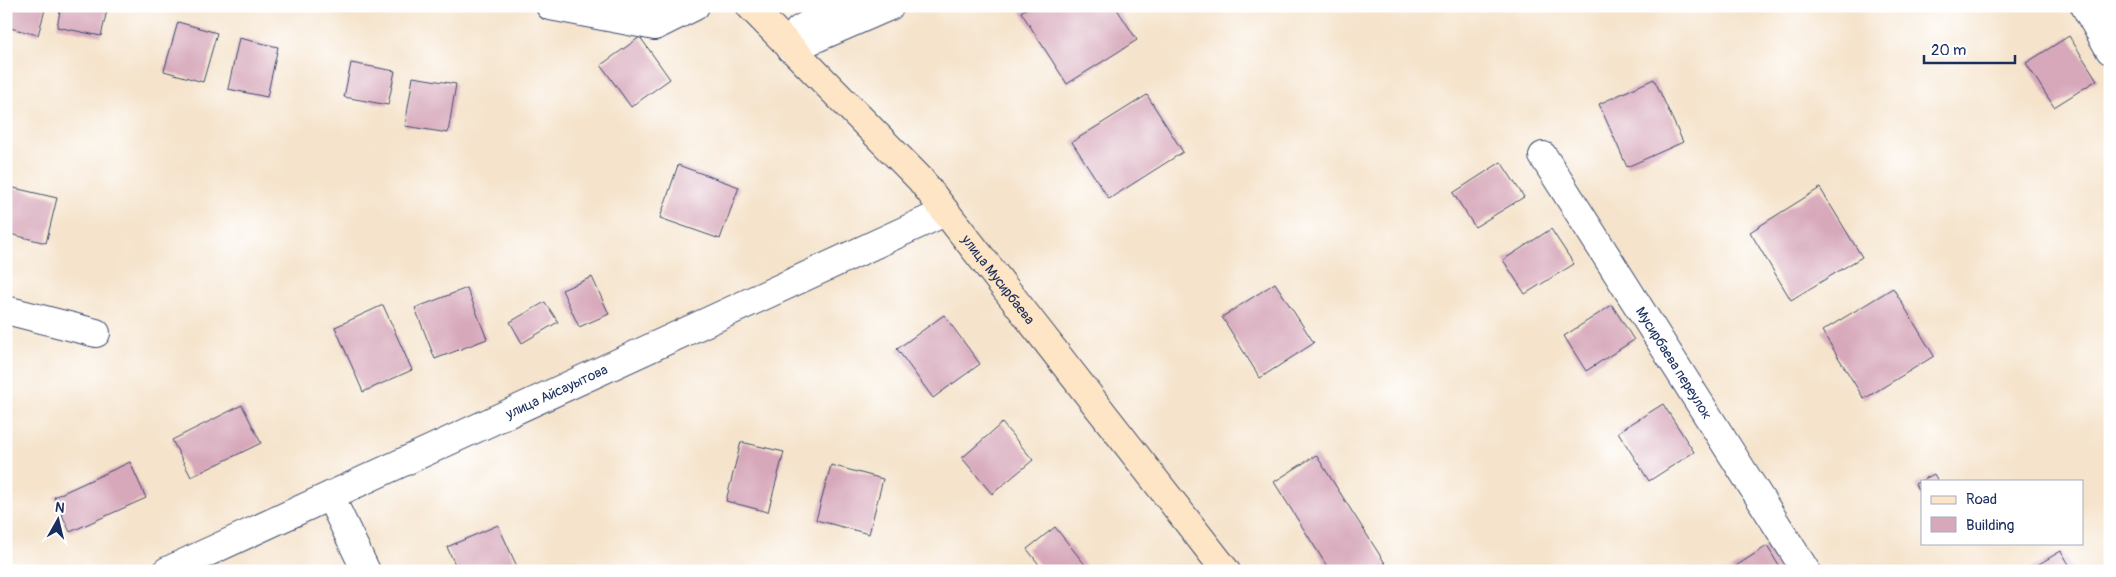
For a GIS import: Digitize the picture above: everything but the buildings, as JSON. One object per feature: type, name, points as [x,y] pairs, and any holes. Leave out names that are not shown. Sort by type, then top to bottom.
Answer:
[{"type":"street","points":[[550,6],[655,26],[695,6]]},
{"type":"street","name":"улица Мусирбаева","points":[[750,6],[920,180],[1226,571]]},
{"type":"street","points":[[787,44],[838,6]]},
{"type":"street","points":[[787,44],[890,6]]},
{"type":"street","points":[[2084,6],[2110,50]]},
{"type":"street","name":"Мусирбаева переулок","points":[[1543,156],[1806,571]]},
{"type":"street","name":"улица Айсауытова","points":[[168,571],[945,212]]},
{"type":"street","points":[[6,310],[96,333]]},
{"type":"street","points":[[330,496],[366,571]]}]
